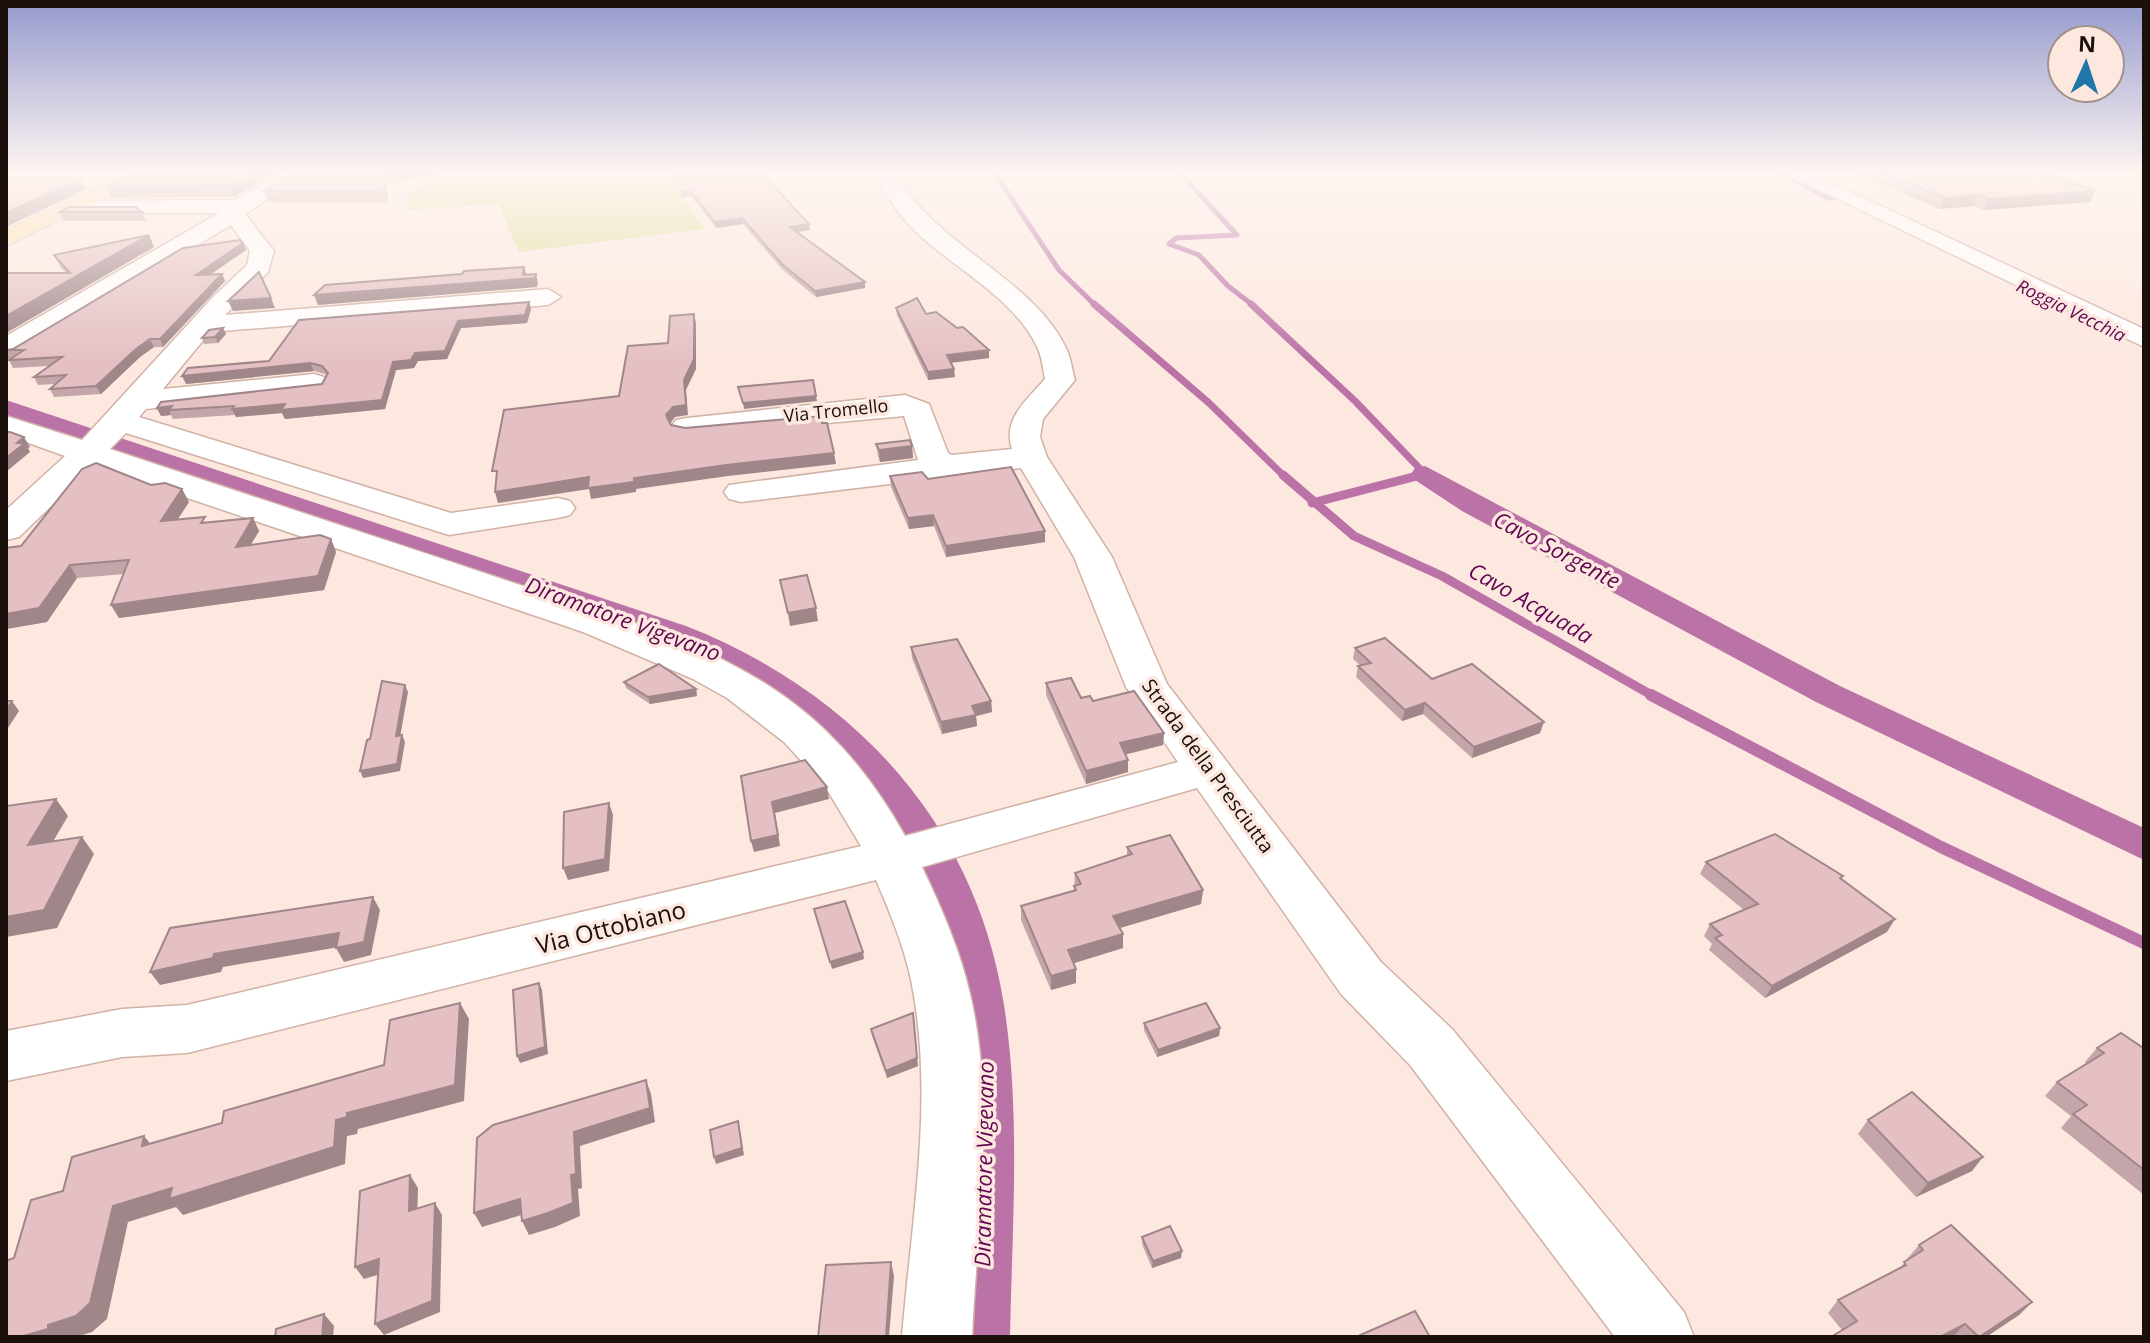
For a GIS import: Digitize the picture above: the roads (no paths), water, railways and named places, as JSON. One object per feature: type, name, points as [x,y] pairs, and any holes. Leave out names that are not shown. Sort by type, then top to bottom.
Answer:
[{"type":"street","points":[[6,348],[196,235]]},
{"type":"street","points":[[6,529],[109,430],[202,325],[259,267],[262,251],[252,235]]},
{"type":"street","name":"Strada della Presciutta","points":[[936,235],[1009,295],[1057,354],[1060,380],[1028,418],[1024,437],[1031,457],[1093,557],[1147,687],[1361,978],[1431,1047],[1659,1337]]},
{"type":"street","points":[[1924,235],[2144,339]]},
{"type":"street","points":[[202,325],[548,297]]},
{"type":"street","points":[[109,430],[314,383]]},
{"type":"street","name":"Via Tromello","points":[[687,427],[905,404],[918,411],[933,458],[946,466]]},
{"type":"street","points":[[6,425],[109,430],[449,524],[558,508]]},
{"type":"street","points":[[109,430],[205,490],[625,635],[698,666],[773,710],[807,738],[865,804],[918,850],[948,1052],[937,1337]]},
{"type":"street","points":[[741,492],[1031,457]]},
{"type":"street","name":"Via Ottobiano","points":[[6,1056],[122,1033],[187,1029],[601,932],[918,850],[1209,769]]},
{"type":"waterway","name":"Cavo Acquada","points":[[1036,235],[1059,270],[1096,306]]},
{"type":"waterway","name":"Cavo Sorgente","points":[[1237,235],[1176,238],[1169,244],[1199,255],[1228,286],[1254,306]]},
{"type":"waterway","name":"Cavo Acquada","points":[[1094,304],[1209,403],[1285,477]]},
{"type":"waterway","name":"Cavo Sorgente","points":[[1251,304],[1355,401],[1425,474],[1421,475]]},
{"type":"waterway","name":"Diramatore Vigevano","points":[[6,407],[675,633],[764,675],[801,700],[835,729],[897,797],[923,836],[945,876],[962,918],[974,961],[982,1006],[988,1100],[981,1337]]},
{"type":"waterway","name":"Cavo Sorgente","points":[[1425,474],[1472,505],[1828,694],[2144,845]]},
{"type":"waterway","name":"Cavo Acquada","points":[[1283,475],[1315,502]]},
{"type":"waterway","points":[[1315,502],[1421,475]]},
{"type":"waterway","points":[[1413,477],[1421,475]]},
{"type":"waterway","name":"Cavo Acquada","points":[[1315,502],[1354,536],[1442,576],[1655,697]]},
{"type":"waterway","name":"Cavo Acquada","points":[[1651,695],[1941,847],[2144,943]]},
{"type":"water label","name":"Roggia Vecchia","points":[[2071,311]]}]
